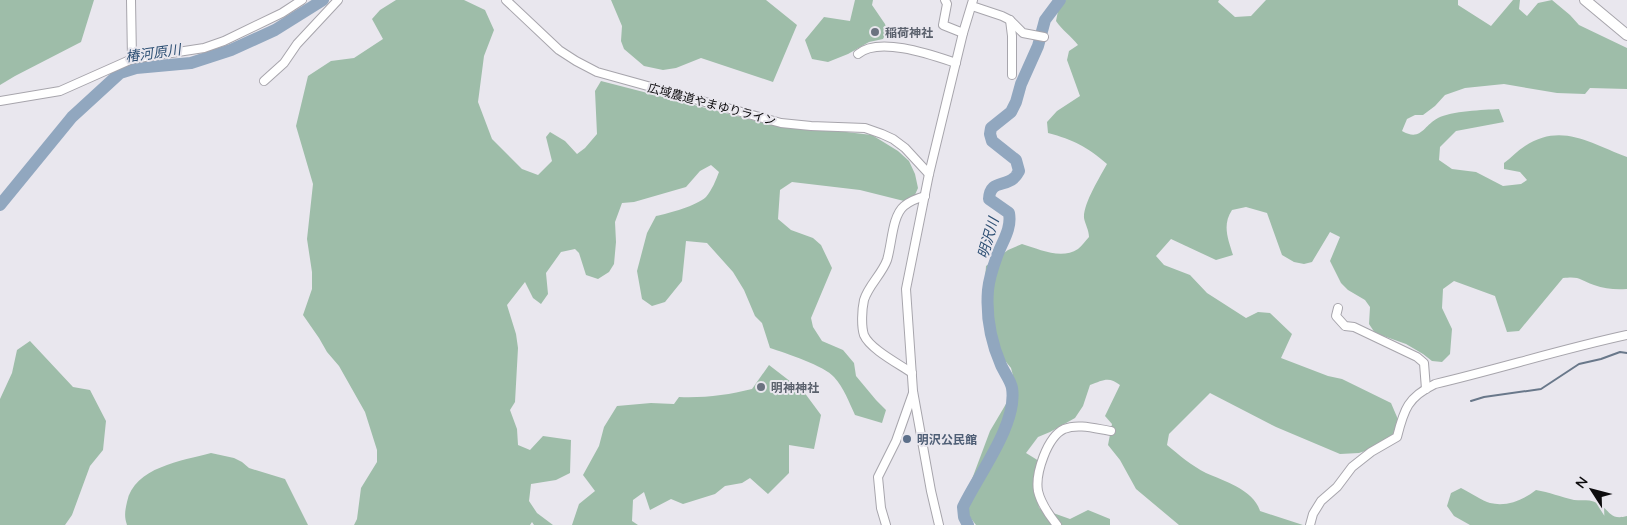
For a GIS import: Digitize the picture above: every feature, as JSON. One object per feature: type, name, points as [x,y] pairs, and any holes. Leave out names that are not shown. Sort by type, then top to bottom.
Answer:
[{"type":"main road","points":[[1584,0],[1627,35]]},
{"type":"street","points":[[131,0],[132,59]]},
{"type":"street","points":[[0,101],[60,91],[132,59],[204,48],[224,41],[282,13],[302,0]]},
{"type":"street","points":[[264,81],[284,63],[297,44],[338,0]]},
{"type":"street","name":"広域農道やまゆりライン","points":[[506,0],[563,53],[576,62],[597,72],[781,123],[865,128],[893,139],[905,148],[929,174]]},
{"type":"street","points":[[945,0],[947,4],[943,25],[963,33]]},
{"type":"street","points":[[939,525],[913,391],[906,289],[929,174],[963,33],[973,3],[1010,20],[1023,32],[1044,37]]},
{"type":"street","points":[[1010,20],[1012,75]]},
{"type":"street","points":[[858,54],[863,49],[885,46],[926,54],[956,63]]},
{"type":"street","points":[[912,373],[877,349],[865,336],[862,326],[864,300],[887,260],[896,217],[904,206],[925,196]]},
{"type":"street","points":[[1338,308],[1336,316],[1346,326],[1417,357],[1424,364],[1426,388]]},
{"type":"street","points":[[1310,525],[1313,514],[1321,501],[1338,487],[1352,467],[1370,452],[1396,437],[1401,420],[1410,401],[1426,388],[1582,344],[1627,335]]},
{"type":"street","points":[[886,525],[880,508],[878,477],[896,441],[913,391]]},
{"type":"street","points":[[1057,525],[1046,512],[1038,490],[1039,475],[1046,449],[1056,436],[1065,429],[1079,427],[1111,431]]},
{"type":"green space","points":[[0,0],[94,0],[81,42],[0,85]]},
{"type":"green space","points":[[396,0],[464,0],[485,10],[494,30],[484,56],[478,102],[492,139],[522,169],[538,175],[552,161],[546,137],[550,132],[565,141],[577,154],[597,134],[595,91],[601,81],[760,122],[872,135],[898,151],[909,161],[915,174],[918,188],[914,197],[904,201],[860,190],[792,182],[780,190],[778,219],[791,230],[813,238],[821,245],[832,268],[811,318],[813,327],[822,341],[843,350],[854,363],[856,376],[886,410],[882,423],[855,415],[841,386],[829,373],[804,360],[770,348],[762,323],[755,316],[744,290],[733,272],[707,243],[686,241],[682,281],[665,302],[652,306],[642,299],[637,271],[647,233],[656,216],[689,206],[706,197],[719,172],[711,165],[700,171],[686,187],[634,202],[622,203],[615,222],[614,264],[609,272],[598,279],[586,275],[579,253],[575,249],[561,252],[546,273],[548,294],[541,304],[533,298],[525,282],[507,305],[516,334],[518,348],[515,402],[510,410],[517,429],[518,445],[530,450],[543,436],[571,440],[570,473],[556,480],[531,484],[529,501],[537,513],[553,525],[534,525],[532,522],[530,525],[354,525],[357,519],[361,488],[377,462],[377,450],[365,412],[339,366],[327,352],[303,315],[312,289],[312,272],[307,239],[313,184],[296,126],[308,76],[331,61],[354,58],[383,39],[372,19],[380,10]]},
{"type":"green space","points":[[611,0],[766,0],[797,25],[773,82],[701,58],[676,68],[663,70],[644,66],[624,49],[621,41],[622,26]]},
{"type":"green space","points":[[855,0],[873,0],[872,5],[885,24],[887,31],[883,39],[869,42],[848,54],[828,62],[812,59],[805,40],[824,17],[850,21]]},
{"type":"green space","points":[[1066,0],[1219,0],[1218,2],[1235,17],[1251,16],[1266,0],[1458,0],[1458,5],[1491,26],[1513,0],[1520,0],[1519,9],[1527,16],[1538,3],[1552,0],[1579,25],[1627,48],[1627,89],[1590,88],[1585,94],[1557,93],[1504,84],[1465,88],[1445,95],[1423,115],[1415,115],[1407,119],[1402,131],[1414,135],[1422,132],[1433,121],[1444,116],[1468,111],[1499,109],[1504,122],[1456,131],[1440,147],[1439,160],[1452,169],[1476,172],[1503,186],[1521,184],[1527,180],[1520,172],[1504,169],[1504,163],[1525,146],[1539,139],[1551,136],[1564,136],[1589,141],[1627,157],[1627,289],[1606,288],[1577,278],[1563,278],[1519,331],[1507,332],[1495,296],[1454,281],[1443,289],[1442,308],[1452,329],[1450,354],[1442,362],[1432,361],[1406,344],[1375,333],[1369,324],[1370,307],[1365,300],[1348,290],[1341,283],[1330,261],[1340,237],[1330,232],[1312,262],[1304,264],[1294,262],[1282,255],[1267,213],[1246,207],[1232,210],[1227,221],[1227,227],[1233,255],[1216,260],[1171,239],[1156,256],[1164,265],[1190,275],[1207,293],[1246,318],[1258,312],[1270,313],[1292,334],[1281,358],[1328,376],[1342,379],[1391,403],[1400,424],[1386,444],[1359,453],[1340,454],[1276,427],[1210,393],[1169,434],[1167,445],[1206,473],[1238,487],[1252,497],[1260,511],[1303,525],[1179,525],[1136,489],[1120,460],[1108,445],[1112,424],[1105,416],[1120,385],[1112,380],[1102,380],[1090,385],[1083,406],[1075,418],[1038,437],[1026,453],[1039,461],[1035,468],[1039,508],[1070,519],[1088,510],[1110,519],[1110,525],[976,525],[969,516],[969,487],[990,431],[1016,387],[1011,368],[989,341],[983,307],[986,266],[1008,250],[1022,244],[1057,254],[1064,254],[1078,249],[1089,237],[1084,218],[1086,205],[1107,164],[1079,144],[1048,133],[1047,122],[1057,111],[1080,96],[1067,60],[1069,51],[1078,45],[1056,21],[1058,11]]},
{"type":"green space","points":[[30,341],[73,387],[90,390],[106,421],[103,450],[90,466],[72,515],[65,525],[0,525],[0,399],[12,373],[17,350]]},
{"type":"green space","points":[[769,365],[804,392],[821,415],[814,449],[789,445],[789,473],[768,494],[750,478],[742,483],[725,486],[715,494],[683,504],[671,499],[650,510],[644,492],[633,500],[632,521],[638,525],[572,525],[579,504],[595,491],[583,475],[599,446],[604,427],[617,406],[651,403],[674,404],[679,397],[716,396],[752,389]]},
{"type":"green space","points":[[211,453],[234,458],[249,468],[285,479],[308,525],[127,525],[125,514],[127,502],[131,490],[139,481],[161,467]]},
{"type":"green space","points":[[1461,488],[1487,502],[1496,504],[1514,502],[1536,490],[1574,500],[1592,501],[1601,505],[1613,516],[1627,516],[1627,525],[1470,525],[1454,516],[1447,506],[1451,493]]},
{"type":"waterway","name":"椿河原川","points":[[0,205],[72,117],[120,73],[136,68],[191,63],[231,50],[275,30],[323,0]]},
{"type":"waterway","name":"明沢川","points":[[968,525],[964,517],[963,507],[1003,433],[1012,402],[1012,388],[994,347],[988,299],[991,273],[1008,230],[1010,219],[1009,213],[989,199],[990,193],[995,186],[1015,178],[1019,171],[1016,160],[992,141],[991,128],[1011,112],[1038,46],[1045,20],[1060,0]]},
{"type":"waterway","points":[[1471,401],[1484,397],[1541,389],[1579,364],[1620,352],[1627,353]]},
{"type":"place","name":"稲荷神社","points":[[875,32]]},
{"type":"place","name":"明神神社","points":[[761,387]]},
{"type":"place","name":"明沢公民館","points":[[907,439]]}]
